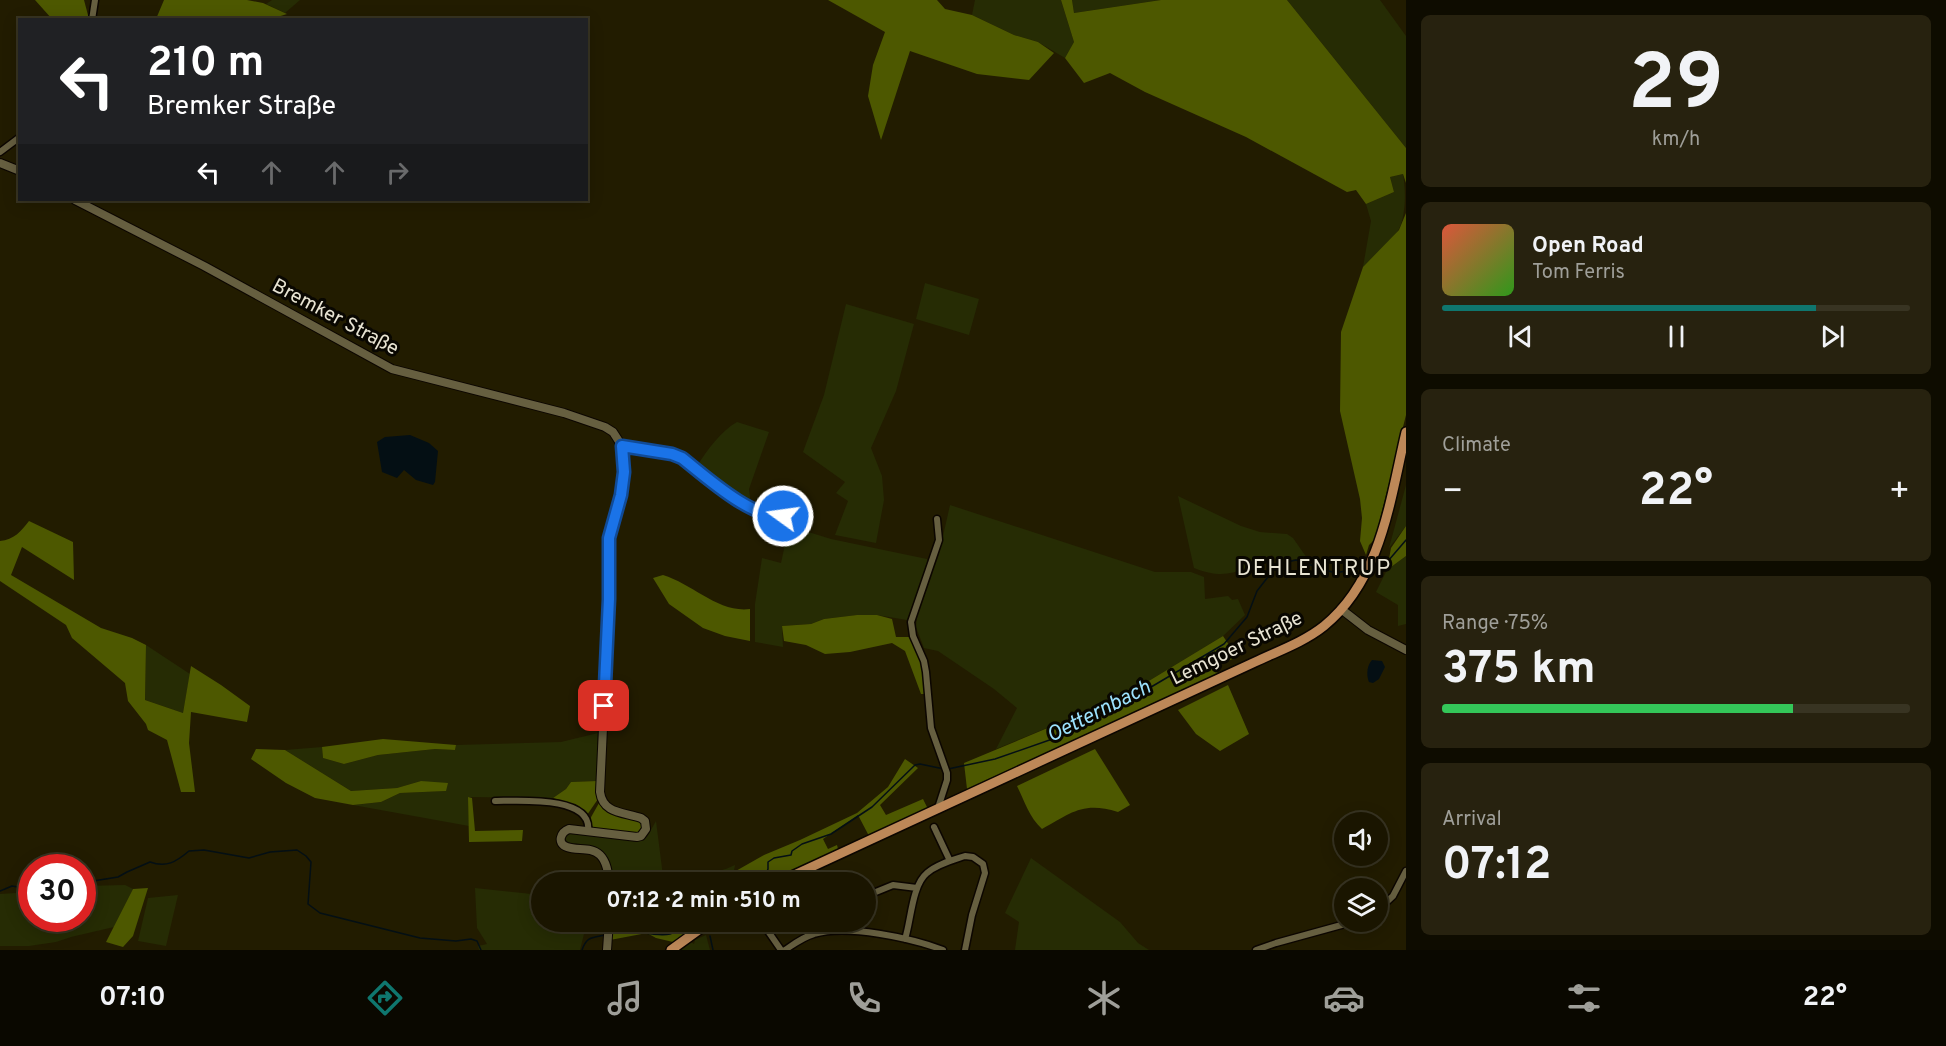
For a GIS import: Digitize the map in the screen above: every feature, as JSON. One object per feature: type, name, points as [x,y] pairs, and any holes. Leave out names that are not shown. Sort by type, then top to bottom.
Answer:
[{"type":"main road","name":"Lemgoer Straße","points":[[800,872],[1292,645],[1323,627],[1361,584],[1370,566],[1406,432]]},
{"type":"main road","points":[[671,950],[696,932]]},
{"type":"street","points":[[92,18],[95,0]]},
{"type":"street","points":[[0,152],[18,138]]},
{"type":"street","points":[[0,163],[18,170]]},
{"type":"street","name":"Bremker Straße","points":[[77,201],[204,266],[392,369],[564,413],[594,423],[614,432],[622,446]]},
{"type":"street","points":[[607,872],[599,854],[592,850],[566,847],[561,842],[561,835],[567,830],[637,837],[641,836],[646,829],[645,821],[641,818],[607,807],[600,792],[609,599],[608,552],[609,538],[622,483],[624,465],[622,446],[672,454],[682,458],[735,499],[769,515],[783,516]]},
{"type":"street","points":[[937,519],[939,540],[911,622],[911,629],[924,662],[931,728],[947,772],[947,780],[938,808]]},
{"type":"street","points":[[1341,609],[1368,630],[1406,650]]},
{"type":"street","points":[[495,801],[559,803],[575,810],[587,819],[588,831]]},
{"type":"street","points":[[934,827],[950,861]]},
{"type":"street","points":[[905,939],[917,888],[925,874],[950,861],[969,856],[979,860],[986,869],[965,950]]},
{"type":"street","points":[[1388,901],[1393,896],[1406,871]]},
{"type":"street","points":[[876,892],[893,885],[917,888]]},
{"type":"street","points":[[1256,950],[1334,927]]},
{"type":"street","points":[[769,932],[783,950],[805,937],[834,931],[875,933],[943,950]]},
{"type":"street","points":[[607,950],[608,932]]},
{"type":"green space","points":[[35,0],[84,0],[89,18],[51,18]]},
{"type":"green space","points":[[164,0],[247,0],[263,3],[287,14],[274,18],[156,18]]},
{"type":"green space","points":[[272,0],[300,0],[285,13],[266,4]]},
{"type":"green space","points":[[828,0],[937,0],[945,9],[972,15],[1014,35],[1038,42],[1054,53],[1029,80],[977,74],[910,51],[881,140],[868,96],[873,65],[885,32]]},
{"type":"green space","points":[[975,0],[1061,0],[1074,42],[1065,58],[1038,42],[1014,35],[972,15]]},
{"type":"green space","points":[[1061,0],[1072,0],[1074,13],[1161,0],[1287,0],[1406,148],[1406,183],[1403,174],[1390,177],[1394,192],[1366,204],[1356,190],[1347,192],[1246,137],[1145,92],[1110,73],[1084,83],[1065,58],[1074,42]]},
{"type":"green space","points":[[1072,0],[1161,0],[1074,13]]},
{"type":"green space","points":[[1287,0],[1380,0],[1406,36],[1406,148]]},
{"type":"green space","points":[[1403,174],[1405,202],[1399,229],[1363,267],[1371,221],[1366,204],[1394,192],[1390,177]]},
{"type":"green space","points":[[1406,213],[1406,415],[1375,539],[1369,545],[1366,555],[1360,541],[1362,518],[1360,499],[1340,411],[1341,332],[1363,267],[1399,230]]},
{"type":"green space","points":[[925,283],[979,299],[969,335],[916,319]]},
{"type":"green space","points":[[846,304],[914,324],[896,391],[871,448],[882,476],[884,500],[876,543],[835,535],[848,501],[836,493],[845,482],[803,452],[824,395]]},
{"type":"green space","points":[[737,422],[769,432],[749,489],[751,505],[697,466],[725,430]]},
{"type":"green space","points":[[1406,485],[1406,526],[1389,548]]},
{"type":"green space","points":[[1178,496],[1241,526],[1260,532],[1287,534],[1293,538],[1307,558],[1307,562],[1296,559],[1278,562],[1272,555],[1243,569],[1226,574],[1194,568]]},
{"type":"green space","points":[[950,505],[1155,572],[1191,572],[1204,577],[1205,599],[1228,596],[1232,600],[1238,599],[1245,615],[1223,636],[1124,696],[996,749],[1017,708],[994,689],[938,651],[924,648],[916,627],[939,554]]},
{"type":"green space","points":[[29,521],[73,542],[74,580],[22,547],[11,575],[101,628],[146,645],[145,700],[183,713],[191,666],[250,706],[247,722],[191,712],[189,743],[195,792],[181,792],[167,740],[148,730],[128,701],[125,683],[72,638],[66,625],[0,581],[0,541],[13,537]]},
{"type":"green space","points":[[789,526],[831,539],[927,559],[929,563],[907,620],[877,615],[824,619],[811,624],[782,626],[783,647],[755,642],[755,604],[762,558],[781,563]]},
{"type":"green space","points":[[1406,526],[1406,556],[1387,570],[1391,548]]},
{"type":"green space","points":[[1406,556],[1406,624],[1398,626],[1398,605],[1376,592],[1387,570]]},
{"type":"green space","points":[[663,575],[727,607],[750,609],[750,641],[725,636],[703,628],[669,604],[653,578]]},
{"type":"green space","points":[[877,615],[892,619],[896,637],[910,637],[922,658],[925,694],[921,694],[905,651],[892,643],[850,652],[825,654],[806,645],[784,641],[782,626],[811,624],[824,619]]},
{"type":"green space","points":[[1223,636],[1237,657],[1219,665],[1217,674],[967,789],[964,763],[1124,696]]},
{"type":"green space","points":[[146,645],[190,674],[183,713],[145,700]]},
{"type":"green space","points":[[1228,685],[1249,734],[1220,751],[1196,734],[1178,710]]},
{"type":"green space","points":[[598,733],[597,781],[571,782],[566,789],[553,798],[468,797],[469,826],[353,805],[381,802],[400,793],[445,791],[421,781],[397,788],[351,791],[285,750],[322,747],[323,758],[344,764],[378,755],[435,749],[455,750],[456,745],[561,742]]},
{"type":"green space","points":[[383,739],[456,745],[455,750],[435,749],[378,755],[344,764],[323,758],[322,747]]},
{"type":"green space","points":[[256,749],[285,750],[351,791],[397,788],[421,781],[448,783],[446,791],[400,793],[381,802],[353,805],[315,798],[286,783],[251,759]]},
{"type":"green space","points":[[1095,749],[1130,805],[1118,812],[1095,808],[1078,810],[1042,829],[1030,814],[1017,786]]},
{"type":"green space","points":[[905,759],[918,768],[880,805],[886,815],[923,799],[928,809],[869,836],[858,815],[823,839],[828,849],[837,845],[838,849],[791,872],[734,872],[764,855],[857,813],[888,787]]},
{"type":"green space","points":[[597,781],[598,799],[587,815],[576,805],[553,798],[566,789],[571,782]]},
{"type":"green space","points":[[468,797],[472,798],[475,831],[523,830],[522,841],[469,842]]},
{"type":"green space","points":[[599,803],[609,813],[640,822],[643,826],[642,830],[633,834],[593,829],[590,819]]},
{"type":"green space","points":[[656,821],[662,872],[612,872],[606,856],[601,851],[568,844],[565,838],[566,834],[572,832],[634,840],[647,837]]},
{"type":"green space","points":[[1031,858],[1120,922],[1138,943],[1149,950],[1015,950],[1019,922],[1005,913]]},
{"type":"green space","points":[[735,865],[734,872],[713,872],[726,869]]},
{"type":"green space","points":[[125,885],[133,889],[114,927],[96,931],[96,886]]},
{"type":"green space","points":[[148,888],[133,936],[123,947],[106,942],[133,889]]},
{"type":"green space","points":[[475,888],[531,894],[531,932],[604,932],[604,934],[584,934],[580,950],[479,950],[478,946],[487,944],[477,928]]},
{"type":"green space","points":[[18,893],[18,932],[92,932],[56,942],[29,946],[0,946],[0,894]]},
{"type":"green space","points":[[178,895],[166,946],[138,941],[148,898]]},
{"type":"green space","points":[[611,932],[688,932],[673,942],[647,933],[610,940]]},
{"type":"green space","points":[[706,935],[710,950],[680,950],[691,942],[694,944],[695,940]]},
{"type":"shaded area","points":[[410,435],[429,443],[438,451],[433,485],[416,480],[404,470],[397,478],[382,472],[377,442],[385,437]]},
{"type":"shaded area","points":[[1372,660],[1382,661],[1385,667],[1379,679],[1373,683],[1369,682],[1367,673]]},
{"type":"waterway","name":"Oetternbach","points":[[1381,565],[1388,561],[1406,540]]},
{"type":"waterway","name":"Oetternbach","points":[[948,769],[995,759],[1061,736],[1224,644],[1247,617],[1257,591],[1278,564],[1296,560],[1335,573],[1362,568]]},
{"type":"waterway","name":"Oetternbach","points":[[767,872],[768,862],[774,858],[791,855],[792,851],[802,844],[831,834],[872,807],[915,765],[944,769]]},
{"type":"waterway","name":"Oetternbach","points":[[96,881],[118,877],[150,862],[171,863],[189,851],[204,850],[249,858],[270,852],[297,850],[311,862],[308,904],[320,913],[420,938],[456,941],[471,939],[477,941],[481,950]]},
{"type":"waterway","name":"Oetternbach","points":[[0,891],[12,886],[18,887]]},
{"type":"waterway","name":"Oetternbach","points":[[634,932],[657,935],[674,932]]},
{"type":"waterway","name":"Oetternbach","points":[[582,950],[588,940],[605,935]]},
{"type":"waterway","points":[[710,936],[713,950]]},
{"type":"district","name":"DEHLENTRUP","points":[[1314,569]]},
{"type":"route","points":[[604,706],[609,599],[608,552],[609,538],[621,495],[624,472],[622,446],[672,454],[682,458],[735,499],[769,515],[783,516]]}]
